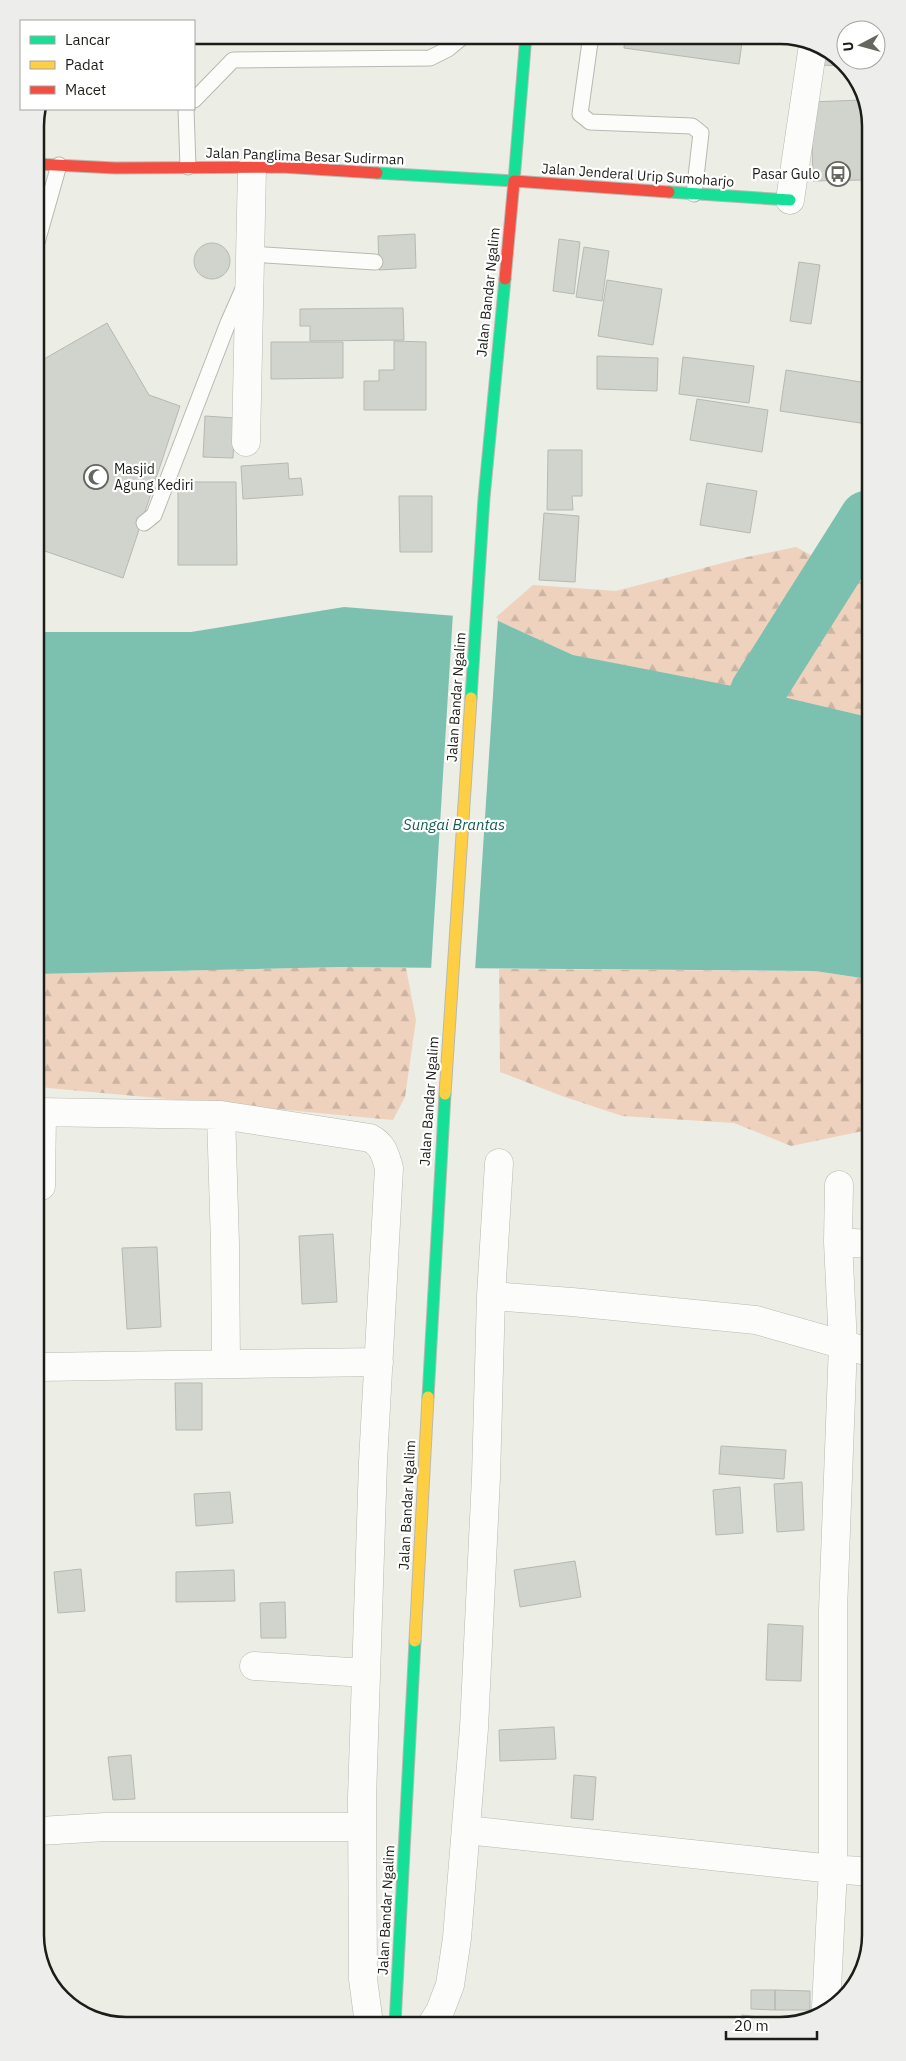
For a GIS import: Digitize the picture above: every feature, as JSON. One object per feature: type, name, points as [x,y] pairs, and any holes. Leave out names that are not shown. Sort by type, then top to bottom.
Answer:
[{"type":"main road","name":"Jalan Bandar Ngalim","points":[[394,2017],[439,1184],[484,498],[525,44]]},
{"type":"main road","name":"Jalan Panglima Besar Sudirman","points":[[44,164],[115,168],[282,167],[514,181]]},
{"type":"main road","name":"Jalan Jenderal Urip Sumoharjo","points":[[514,181],[790,200]]},
{"type":"street","points":[[790,200],[812,50]]},
{"type":"street","points":[[246,442],[252,168]]},
{"type":"street","points":[[44,1112],[221,1115],[370,1138],[378,1142],[384,1149],[389,1168],[373,1462],[362,1827],[363,1980],[368,2017]]},
{"type":"street","points":[[221,1115],[225,1234],[226,1363]]},
{"type":"street","points":[[436,2017],[450,1985],[457,1938],[474,1728],[486,1477],[491,1296],[499,1163]]},
{"type":"street","points":[[826,2003],[834,1868],[833,1610],[843,1344],[838,1242],[839,1184]]},
{"type":"street","points":[[838,1242],[862,1244]]},
{"type":"street","points":[[491,1296],[756,1320],[862,1350]]},
{"type":"street","points":[[44,1367],[379,1362]]},
{"type":"street","points":[[254,1666],[366,1672]]},
{"type":"street","points":[[44,1831],[106,1827],[362,1827]]},
{"type":"street","points":[[466,1830],[862,1871]]},
{"type":"lane","points":[[195,99],[233,60],[430,58],[454,44]]},
{"type":"lane","points":[[590,44],[580,114],[590,122],[692,126],[698,128],[701,133],[694,194]]},
{"type":"lane","points":[[186,110],[188,167]]},
{"type":"lane","points":[[44,217],[59,164]]},
{"type":"lane","points":[[144,523],[154,515],[250,264],[375,262]]},
{"type":"green space","points":[[796,547],[862,582],[862,716],[573,655],[494,619],[533,585],[616,591],[738,559]]},
{"type":"green space","points":[[341,967],[406,968],[416,1020],[405,1097],[393,1120],[44,1088],[44,974]]},
{"type":"green space","points":[[499,969],[815,971],[862,978],[862,1131],[791,1146],[734,1123],[622,1116],[562,1096],[500,1072]]},
{"type":"water","name":"Sungai Brantas","points":[[344,607],[494,619],[573,655],[758,691],[862,716],[862,978],[815,971],[341,967],[44,974],[44,632],[191,632]]},
{"type":"pier","points":[[453,613],[498,618],[475,971],[431,970]]},
{"type":"building","points":[[624,44],[742,44],[739,64],[624,48]]},
{"type":"building","points":[[821,55],[830,61],[835,66],[820,65]]},
{"type":"building","points":[[858,100],[862,126],[862,180],[813,181],[811,102]]},
{"type":"building","points":[[415,234],[416,268],[379,270],[378,236]]},
{"type":"building","points":[[559,239],[580,242],[574,294],[553,291]]},
{"type":"building","points":[[212,243],[219,244],[225,248],[229,254],[229,268],[225,274],[219,278],[212,279],[205,278],[199,274],[195,268],[194,261],[195,254],[199,248],[205,244]]},
{"type":"building","points":[[584,247],[609,251],[602,301],[576,297]]},
{"type":"building","points":[[799,262],[820,265],[811,324],[790,321]]},
{"type":"building","points":[[607,280],[662,289],[653,345],[598,336]]},
{"type":"building","points":[[403,308],[404,340],[310,341],[310,326],[300,326],[300,309]]},
{"type":"building","name":"Masjid Agung Kediri","points":[[107,323],[149,395],[180,406],[123,578],[44,551],[44,359]]},
{"type":"building","points":[[394,341],[426,342],[426,410],[364,410],[364,381],[379,381],[379,370],[394,370]]},
{"type":"building","points":[[271,342],[343,342],[343,378],[271,379]]},
{"type":"building","points":[[597,356],[658,358],[657,391],[597,389]]},
{"type":"building","points":[[683,357],[754,366],[749,403],[679,394]]},
{"type":"building","points":[[786,370],[862,382],[862,423],[780,411]]},
{"type":"building","points":[[697,399],[768,410],[762,452],[690,440]]},
{"type":"building","points":[[205,416],[235,418],[233,458],[203,457]]},
{"type":"building","points":[[548,450],[582,450],[582,496],[572,496],[573,510],[547,510]]},
{"type":"building","points":[[288,463],[289,479],[301,478],[303,495],[243,499],[241,466]]},
{"type":"building","points":[[178,482],[236,482],[237,565],[178,565]]},
{"type":"building","points":[[707,483],[757,491],[750,533],[700,525]]},
{"type":"building","points":[[399,496],[432,496],[432,552],[400,552]]},
{"type":"building","points":[[544,513],[579,516],[575,582],[539,580]]},
{"type":"building","points":[[333,1234],[337,1302],[302,1304],[299,1236]]},
{"type":"building","points":[[157,1247],[161,1327],[127,1329],[122,1248]]},
{"type":"building","points":[[175,1383],[202,1383],[202,1430],[176,1430]]},
{"type":"building","points":[[721,1446],[786,1450],[784,1479],[719,1474]]},
{"type":"building","points":[[802,1482],[804,1530],[777,1532],[774,1484]]},
{"type":"building","points":[[740,1487],[743,1533],[716,1535],[713,1490]]},
{"type":"building","points":[[230,1492],[233,1523],[196,1526],[194,1494]]},
{"type":"building","points":[[575,1561],[581,1597],[520,1607],[514,1570]]},
{"type":"building","points":[[81,1569],[85,1611],[58,1613],[54,1572]]},
{"type":"building","points":[[234,1570],[235,1601],[176,1602],[176,1572]]},
{"type":"building","points":[[285,1602],[286,1638],[261,1638],[260,1603]]},
{"type":"building","points":[[768,1624],[803,1626],[801,1681],[766,1680]]},
{"type":"building","points":[[554,1727],[556,1759],[500,1761],[499,1730]]},
{"type":"building","points":[[131,1755],[135,1799],[113,1800],[108,1757]]},
{"type":"building","points":[[574,1775],[596,1777],[593,1820],[571,1818]]},
{"type":"building","points":[[751,1990],[775,1990],[775,2010],[751,2009]]},
{"type":"building","points":[[775,1990],[810,1991],[810,2010],[775,2010]]},
{"type":"building","points":[[742,2015],[759,2017],[742,2017]]},
{"type":"waterway","points":[[729,762],[758,691],[862,526]]},
{"type":"traffic: fast","points":[[514,181],[525,44]]},
{"type":"traffic: fast","points":[[377,173],[514,181]]},
{"type":"traffic: fast","points":[[669,192],[790,200]]},
{"type":"traffic: fast","points":[[471,698],[484,498],[505,279]]},
{"type":"traffic: fast","points":[[428,1397],[445,1094]]},
{"type":"traffic: fast","points":[[395,2017],[415,1641]]},
{"type":"traffic: slow","points":[[445,1094],[471,698]]},
{"type":"traffic: slow","points":[[415,1641],[428,1397]]},
{"type":"traffic: jam","points":[[44,164],[115,168],[282,167],[377,173]]},
{"type":"traffic: jam","points":[[505,279],[514,181],[669,192]]},
{"type":"place","name":"Pasar Gulo","points":[[838,174]]},
{"type":"place","name":"Masjid Agung Kediri","points":[[96,477]]}]
